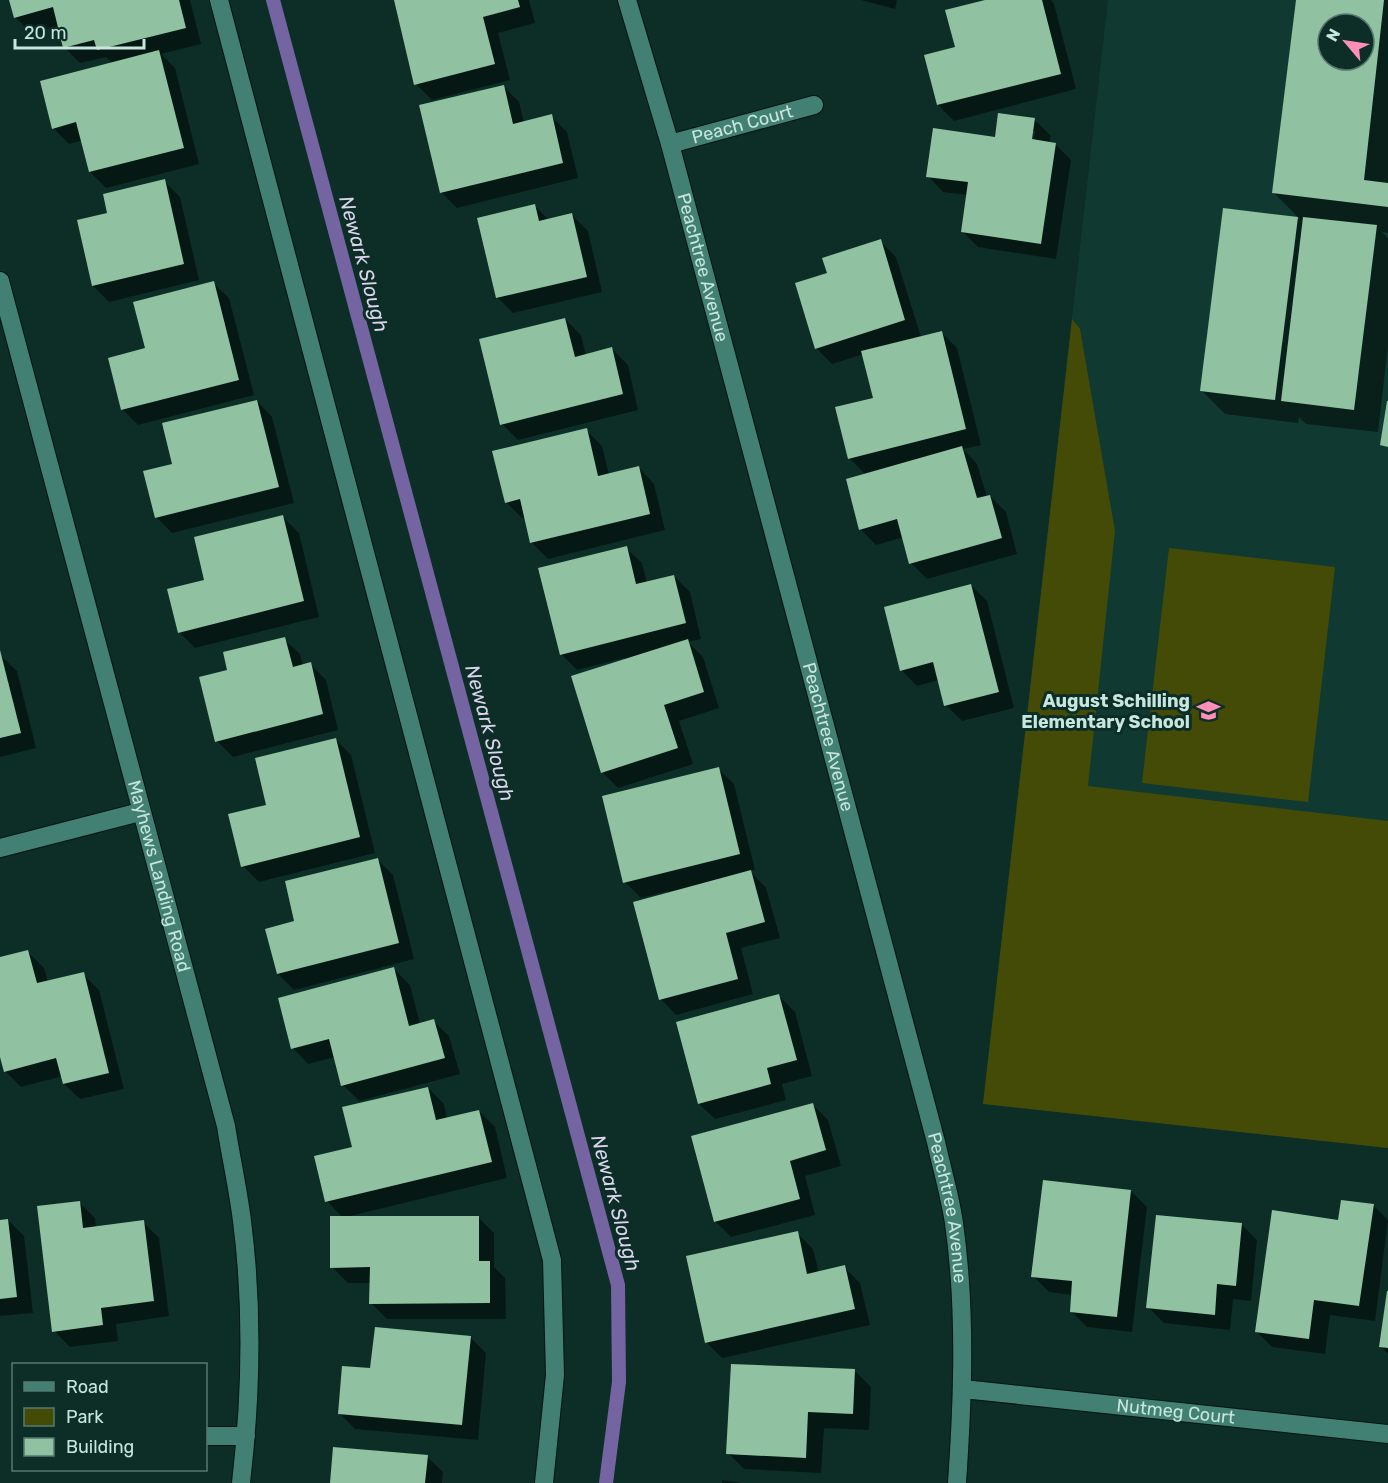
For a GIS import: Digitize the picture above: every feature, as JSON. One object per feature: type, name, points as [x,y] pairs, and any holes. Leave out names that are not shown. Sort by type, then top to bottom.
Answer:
[{"type":"street","points":[[219,0],[552,1260],[555,1375],[544,1483]]},
{"type":"street","name":"Peachtree Avenue","points":[[627,0],[670,144],[936,1142],[954,1221],[961,1295],[963,1389],[957,1483]]},
{"type":"street","name":"Peach Court","points":[[670,144],[814,105]]},
{"type":"street","name":"Mayhews Landing Road","points":[[0,281],[140,812],[226,1126],[242,1223],[249,1334],[246,1436],[241,1483]]},
{"type":"street","points":[[0,848],[140,812]]},
{"type":"street","name":"Nutmeg Court","points":[[963,1389],[1388,1434]]},
{"type":"street","points":[[207,1436],[246,1436]]},
{"type":"shaded area","name":"August Schilling Elementary School","points":[[1108,0],[1388,0],[1388,1148],[983,1104]]},
{"type":"green space","points":[[1072,319],[1080,329],[1115,531],[1088,786],[1388,821],[1388,1148],[983,1104]]},
{"type":"green space","points":[[1169,548],[1335,567],[1308,802],[1142,783]]},
{"type":"building","points":[[9,0],[179,0],[186,28],[97,50],[94,40],[63,48],[53,7],[14,18]]},
{"type":"building","points":[[394,0],[518,0],[520,7],[483,17],[495,64],[414,85]]},
{"type":"building","points":[[985,0],[1042,0],[1061,74],[937,105],[924,55],[955,47],[945,10]]},
{"type":"building","points":[[1296,0],[1384,0],[1376,72],[1364,180],[1388,183],[1388,207],[1272,193]]},
{"type":"building","points":[[159,50],[184,148],[89,172],[76,122],[52,129],[40,81]]},
{"type":"building","points":[[504,85],[513,124],[552,114],[563,163],[440,193],[419,105]]},
{"type":"building","points":[[998,113],[1035,118],[1032,139],[1056,143],[1041,244],[961,232],[968,182],[926,177],[933,128],[995,137]]},
{"type":"building","points":[[165,179],[184,264],[92,286],[77,220],[107,213],[103,194]]},
{"type":"building","points":[[535,204],[539,221],[572,213],[587,277],[496,298],[477,218]]},
{"type":"building","points":[[1223,208],[1298,217],[1275,400],[1200,391]]},
{"type":"building","points":[[1303,217],[1377,225],[1354,410],[1281,401]]},
{"type":"building","points":[[881,239],[905,320],[815,349],[795,283],[827,273],[822,258]]},
{"type":"building","points":[[214,281],[239,380],[121,410],[108,358],[145,348],[133,302]]},
{"type":"building","points":[[565,318],[575,357],[612,347],[623,394],[500,425],[479,339]]},
{"type":"building","points":[[942,331],[966,429],[848,459],[835,407],[873,398],[861,351]]},
{"type":"building","points":[[257,400],[279,487],[155,518],[143,471],[172,464],[162,423]]},
{"type":"building","points":[[1388,401],[1388,447],[1380,445]]},
{"type":"building","points":[[587,428],[598,476],[639,466],[650,514],[530,543],[520,499],[505,503],[492,451]]},
{"type":"building","points":[[962,446],[977,498],[990,495],[1002,538],[909,564],[897,519],[859,530],[846,479]]},
{"type":"building","points":[[283,515],[304,601],[178,633],[167,589],[204,580],[194,537]]},
{"type":"building","points":[[627,546],[636,584],[674,575],[686,623],[560,655],[538,568]]},
{"type":"building","points":[[971,584],[999,692],[944,706],[933,662],[900,671],[884,607]]},
{"type":"building","points":[[285,637],[293,667],[311,662],[323,714],[215,742],[199,677],[227,670],[223,652]]},
{"type":"building","points":[[688,639],[704,692],[664,705],[678,748],[601,773],[571,676]]},
{"type":"building","points":[[0,650],[21,733],[0,738]]},
{"type":"building","points":[[336,738],[360,837],[241,867],[228,814],[266,805],[255,758]]},
{"type":"building","points":[[719,767],[740,854],[623,883],[602,796]]},
{"type":"building","points":[[378,858],[399,943],[277,974],[265,929],[294,921],[285,881]]},
{"type":"building","points":[[751,870],[765,922],[726,933],[738,979],[659,1000],[633,902]]},
{"type":"building","points":[[28,950],[37,983],[84,972],[109,1073],[63,1084],[56,1058],[4,1072],[0,1057],[0,957]]},
{"type":"building","points":[[394,967],[409,1026],[434,1019],[445,1058],[341,1086],[329,1039],[291,1049],[278,998]]},
{"type":"building","points":[[779,994],[797,1060],[767,1068],[771,1084],[698,1104],[676,1022]]},
{"type":"building","points":[[428,1087],[436,1120],[479,1110],[492,1162],[325,1202],[314,1156],[352,1147],[342,1107]]},
{"type":"building","points":[[813,1103],[826,1150],[790,1161],[800,1199],[714,1222],[691,1136]]},
{"type":"building","points":[[1043,1180],[1131,1190],[1117,1317],[1070,1312],[1072,1281],[1031,1277]]},
{"type":"building","points":[[1341,1200],[1374,1204],[1359,1306],[1314,1300],[1309,1339],[1255,1332],[1272,1210],[1338,1220]]},
{"type":"building","points":[[80,1201],[83,1228],[144,1220],[154,1301],[101,1308],[103,1325],[52,1332],[37,1206]]},
{"type":"building","points":[[1156,1215],[1242,1223],[1236,1286],[1217,1284],[1215,1315],[1146,1308]]},
{"type":"building","points":[[330,1216],[479,1216],[479,1261],[490,1261],[490,1303],[369,1304],[370,1267],[330,1268]]},
{"type":"building","points":[[8,1219],[17,1297],[0,1299],[0,1220]]},
{"type":"building","points":[[798,1231],[807,1274],[845,1265],[855,1309],[705,1343],[686,1256]]},
{"type":"building","points":[[1388,1291],[1388,1348],[1379,1347]]},
{"type":"building","points":[[375,1327],[471,1336],[462,1425],[338,1414],[342,1366],[370,1368]]},
{"type":"building","points":[[731,1364],[855,1369],[853,1414],[808,1412],[806,1458],[726,1454]]},
{"type":"building","points":[[333,1447],[428,1455],[425,1483],[330,1483]]},
{"type":"waterway","name":"Newark Slough","points":[[273,0],[618,1285],[619,1382],[606,1483]]},
{"type":"place","name":"August Schilling Elementary School","points":[[1208,711]]}]
